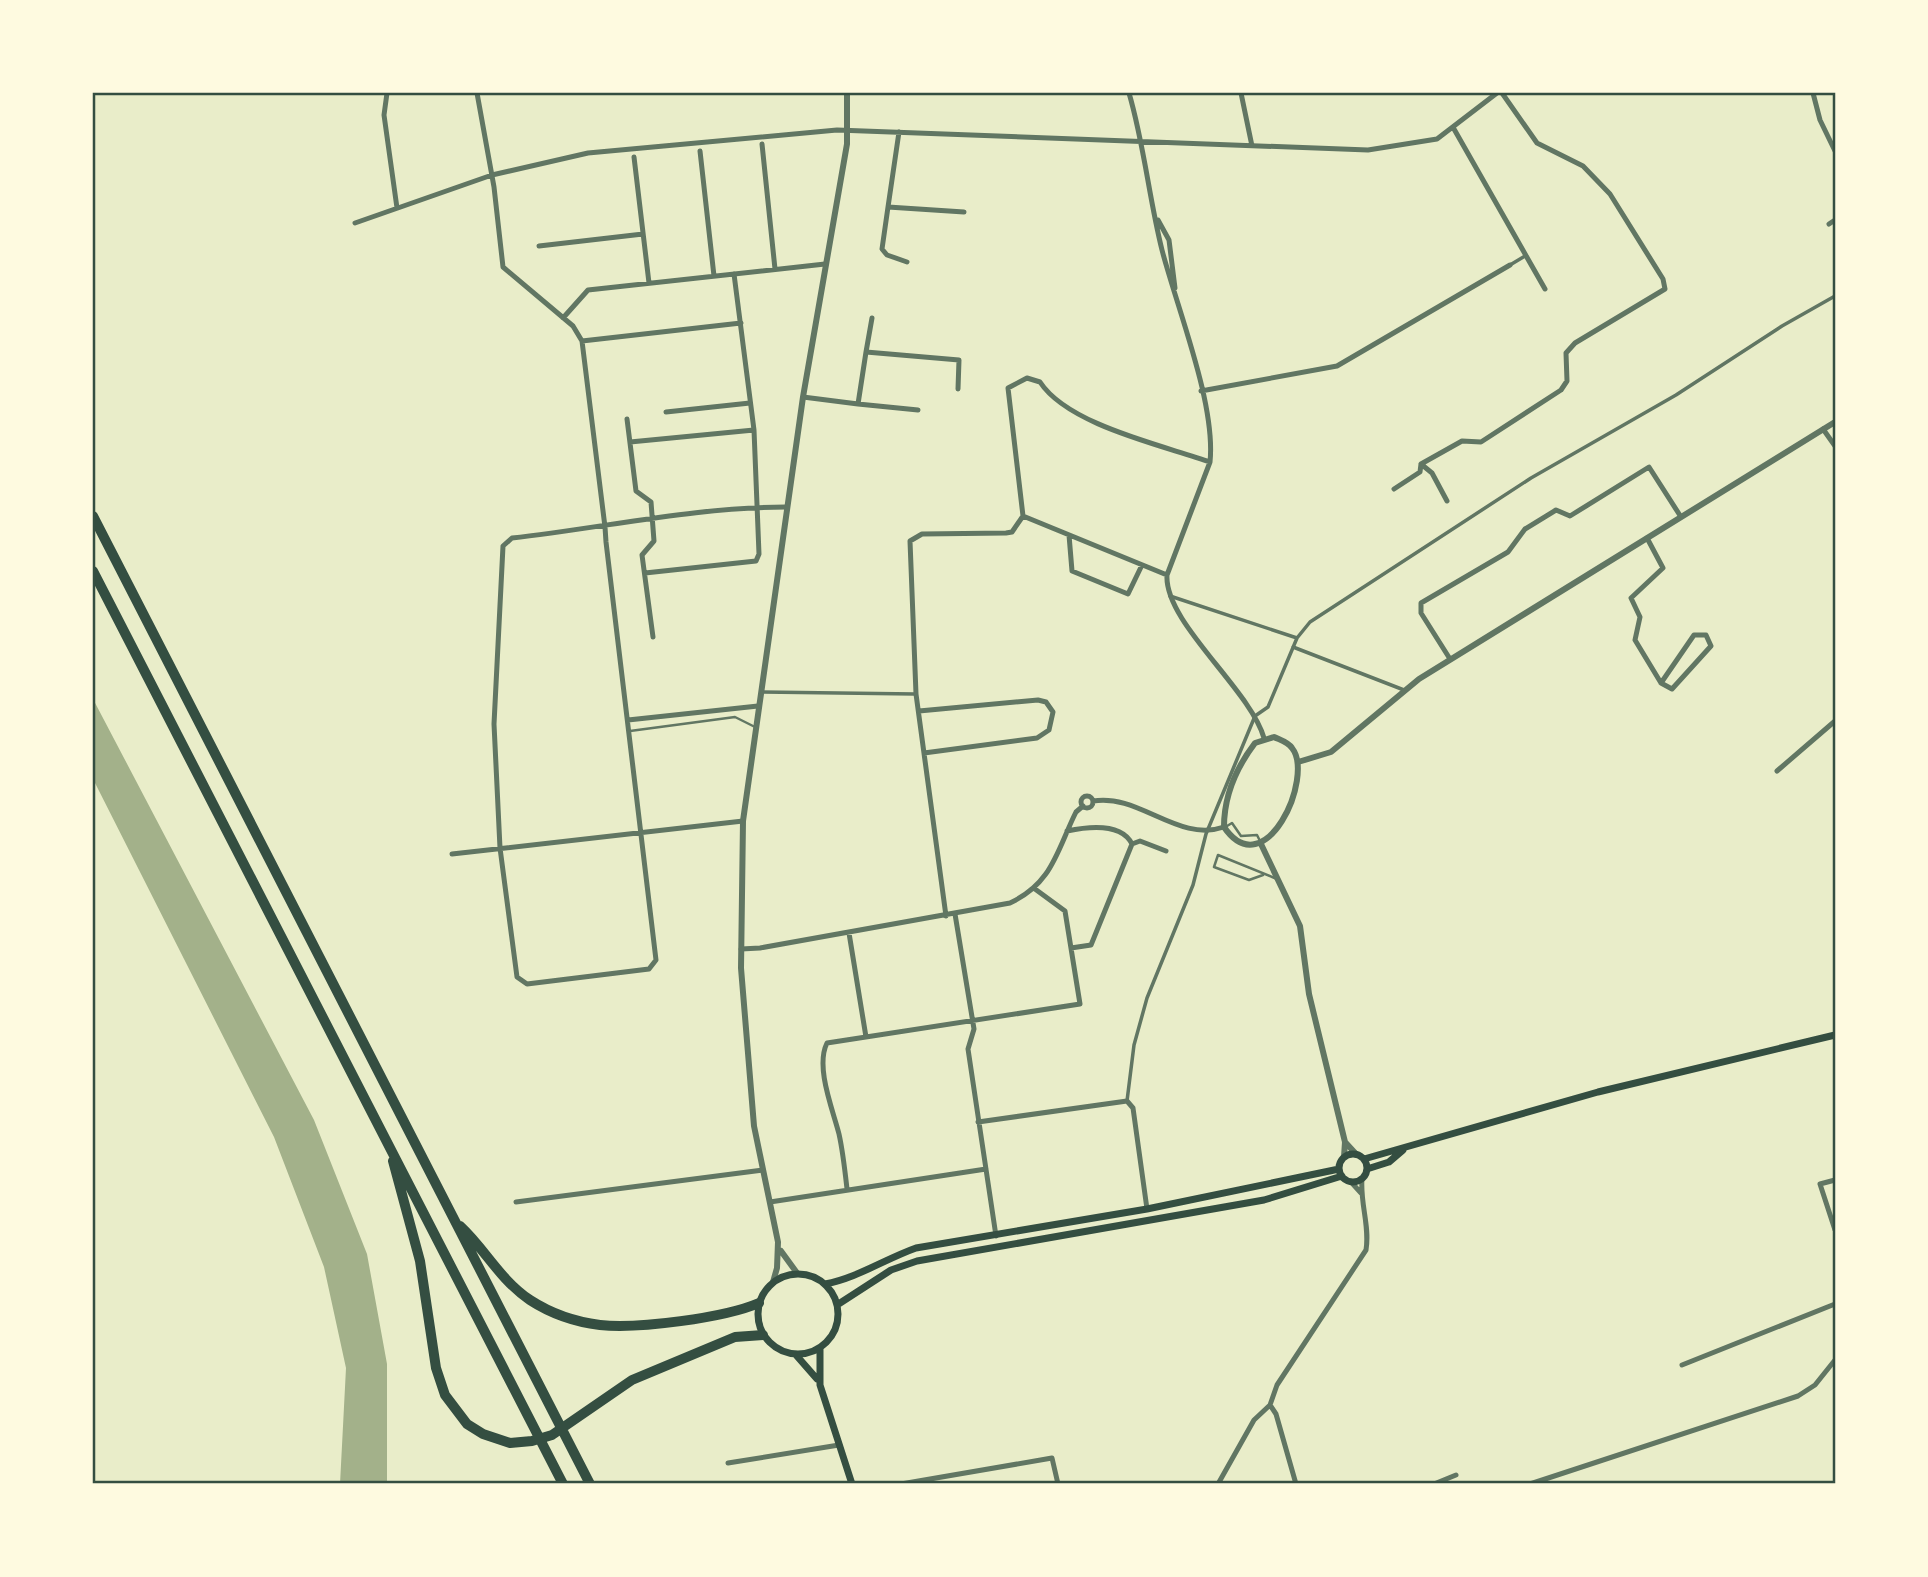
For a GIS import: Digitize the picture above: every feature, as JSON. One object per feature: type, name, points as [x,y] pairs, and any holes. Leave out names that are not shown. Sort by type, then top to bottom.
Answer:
[{"type":"highway","points":[[93,516],[590,1484]]},
{"type":"highway","points":[[93,571],[563,1484]]},
{"type":"highway","points":[[391,1150],[420,1261],[436,1368],[444,1395],[467,1424],[483,1434],[510,1443],[532,1441],[552,1435],[632,1380],[735,1337],[763,1335]]},
{"type":"highway","points":[[455,1222],[473,1238],[486,1259],[509,1284],[530,1300],[559,1315],[584,1322],[619,1325],[677,1320],[735,1312],[759,1303]]},
{"type":"main road","points":[[1364,1159],[1706,1063],[1835,1035]]},
{"type":"main road","points":[[1367,1169],[1389,1162],[1406,1146]]},
{"type":"main road","points":[[1356,1154],[1364,1159],[1367,1169],[1362,1179],[1351,1182],[1340,1172],[1344,1157],[1356,1154]]},
{"type":"main road","points":[[825,1284],[851,1278],[885,1258],[916,1248],[1147,1209],[1340,1172]]},
{"type":"main road","points":[[838,1305],[891,1270],[917,1261],[1264,1200],[1340,1172]]},
{"type":"main road","points":[[797,1273],[815,1277],[825,1284],[838,1305],[834,1332],[820,1349],[796,1354],[777,1349],[763,1335],[758,1316],[759,1303],[773,1282],[797,1273]]},
{"type":"main road","points":[[820,1349],[820,1385]]},
{"type":"main road","points":[[796,1354],[807,1364],[820,1385],[852,1484]]},
{"type":"street","points":[[387,93],[384,115],[397,208]]},
{"type":"street","points":[[477,93],[492,175],[503,267],[577,331],[582,341],[605,527],[628,720],[642,831],[656,960],[654,966],[527,984],[521,982],[517,977],[500,848],[494,724],[503,546],[512,538],[605,527],[653,521],[759,507],[786,507]]},
{"type":"street","points":[[797,1273],[782,1256],[778,1242],[763,1170],[747,1060],[741,949],[743,821],[786,507],[847,130],[847,93]]},
{"type":"street","points":[[1129,93],[1162,250],[1175,291],[1209,429],[1210,463],[1167,575],[1169,595],[1255,716],[1264,738]]},
{"type":"street","points":[[1241,93],[1252,146]]},
{"type":"street","points":[[355,223],[492,175],[588,153],[847,130],[1368,150],[1424,143],[1454,129],[1500,93],[1537,143],[1583,166],[1610,194],[1662,279],[1665,289],[1575,343],[1566,353],[1567,382],[1561,390],[1481,442],[1462,441],[1421,464]]},
{"type":"street","points":[[1813,93],[1820,120],[1835,151]]},
{"type":"street","points":[[1454,129],[1545,289]]},
{"type":"street","points":[[899,132],[882,249],[887,255],[907,262]]},
{"type":"street","points":[[762,144],[775,269]]},
{"type":"street","points":[[700,151],[714,276]]},
{"type":"street","points":[[634,157],[649,283]]},
{"type":"street","points":[[888,207],[964,212]]},
{"type":"street","points":[[1829,224],[1835,220]]},
{"type":"street","points":[[539,246],[643,234]]},
{"type":"street","points":[[1201,391],[1337,366],[1525,256]]},
{"type":"street","points":[[563,318],[588,290],[825,264]]},
{"type":"street","points":[[645,573],[755,561],[759,554],[754,430],[734,274]]},
{"type":"street","points":[[1147,1209],[1133,1108],[1127,1101],[1134,1045],[1147,998],[1193,885],[1206,834],[1255,716],[1268,707],[1297,638],[1310,622],[1531,478],[1676,396],[1782,326],[1835,296]]},
{"type":"street","points":[[858,404],[872,318]]},
{"type":"street","points":[[582,341],[740,323]]},
{"type":"street","points":[[866,352],[959,360],[958,390]]},
{"type":"street","points":[[946,916],[916,694],[908,545],[910,541],[922,534],[1006,533],[1016,528],[1023,516],[1008,388],[1027,378],[1040,382],[1051,398],[1076,416],[1210,463]]},
{"type":"street","points":[[803,397],[918,410]]},
{"type":"street","points":[[666,412],[750,403]]},
{"type":"street","points":[[628,419],[636,491],[651,502],[654,541],[642,555],[653,637]]},
{"type":"street","points":[[1298,762],[1331,752],[1404,690],[1450,659],[1835,422]]},
{"type":"street","points":[[1823,429],[1835,446]]},
{"type":"street","points":[[630,442],[754,430]]},
{"type":"street","points":[[1394,489],[1420,472],[1421,464]]},
{"type":"street","points":[[1421,464],[1432,473],[1447,501]]},
{"type":"street","points":[[1450,659],[1421,613],[1421,603],[1508,552],[1525,529],[1556,510],[1570,516],[1649,467],[1681,517]]},
{"type":"street","points":[[1023,516],[1167,575]]},
{"type":"street","points":[[1069,535],[1072,571],[1117,590],[1128,594],[1142,565]]},
{"type":"street","points":[[1647,538],[1663,568],[1631,598],[1640,617],[1635,640],[1661,683],[1672,689],[1711,646],[1706,635],[1694,635],[1661,683]]},
{"type":"street","points":[[1169,595],[1297,638]]},
{"type":"street","points":[[1293,648],[1404,690]]},
{"type":"street","points":[[760,693],[768,690],[916,694]]},
{"type":"street","points":[[919,711],[1038,700],[1046,702],[1053,712],[1052,722],[1044,736],[924,753]]},
{"type":"street","points":[[628,720],[758,706]]},
{"type":"street","points":[[1777,771],[1835,721]]},
{"type":"street","points":[[1264,738],[1286,742],[1293,749],[1298,762],[1291,800],[1273,834],[1261,844],[1248,846],[1238,843],[1224,827],[1224,811],[1235,773],[1255,743],[1264,738]]},
{"type":"street","points":[[741,949],[849,933],[1010,903],[1035,889],[1047,877],[1067,831],[1083,806],[1082,799],[1086,796],[1093,800],[1111,800],[1206,834],[1224,827]]},
{"type":"street","points":[[452,854],[743,821]]},
{"type":"street","points":[[1067,831],[1086,827],[1107,829],[1126,836],[1132,844]]},
{"type":"street","points":[[1072,948],[1091,945],[1132,844],[1140,841],[1166,851]]},
{"type":"street","points":[[1261,844],[1300,926],[1309,994],[1345,1142],[1344,1157]]},
{"type":"street","points":[[847,1189],[839,1133],[827,1091],[824,1048],[827,1043],[1080,1004],[1072,948],[1062,907],[1035,889]]},
{"type":"street","points":[[955,914],[974,1034],[967,1044],[996,1236]]},
{"type":"street","points":[[849,933],[866,1037]]},
{"type":"street","points":[[978,1122],[1127,1101]]},
{"type":"street","points":[[1345,1142],[1356,1154]]},
{"type":"street","points":[[770,1202],[986,1169]]},
{"type":"street","points":[[516,1202],[763,1170]]},
{"type":"street","points":[[1218,1484],[1254,1420],[1270,1405],[1277,1385],[1366,1250],[1368,1228],[1361,1193],[1362,1179]]},
{"type":"street","points":[[1835,1180],[1820,1184],[1835,1230]]},
{"type":"street","points":[[1351,1182],[1361,1193]]},
{"type":"street","points":[[773,1282],[777,1268],[778,1242]]},
{"type":"street","points":[[1682,1366],[1835,1304]]},
{"type":"street","points":[[1530,1484],[1798,1396],[1815,1385],[1835,1360]]},
{"type":"street","points":[[1270,1405],[1276,1414],[1296,1484]]},
{"type":"street","points":[[728,1463],[839,1445]]},
{"type":"street","points":[[901,1484],[1052,1458],[1058,1484]]},
{"type":"street","points":[[1434,1484],[1456,1475]]},
{"type":"lane","points":[[630,731],[735,717],[755,727]]},
{"type":"lane","points":[[1224,827],[1232,823],[1241,835],[1257,835],[1261,844]]},
{"type":"lane","points":[[1263,876],[1249,880],[1214,867],[1218,855],[1263,876],[1280,880]]},
{"type":"shaded area","points":[[93,699],[314,1120],[367,1254],[387,1364],[387,1484],[340,1484],[346,1368],[324,1267],[274,1137],[93,779]]}]
